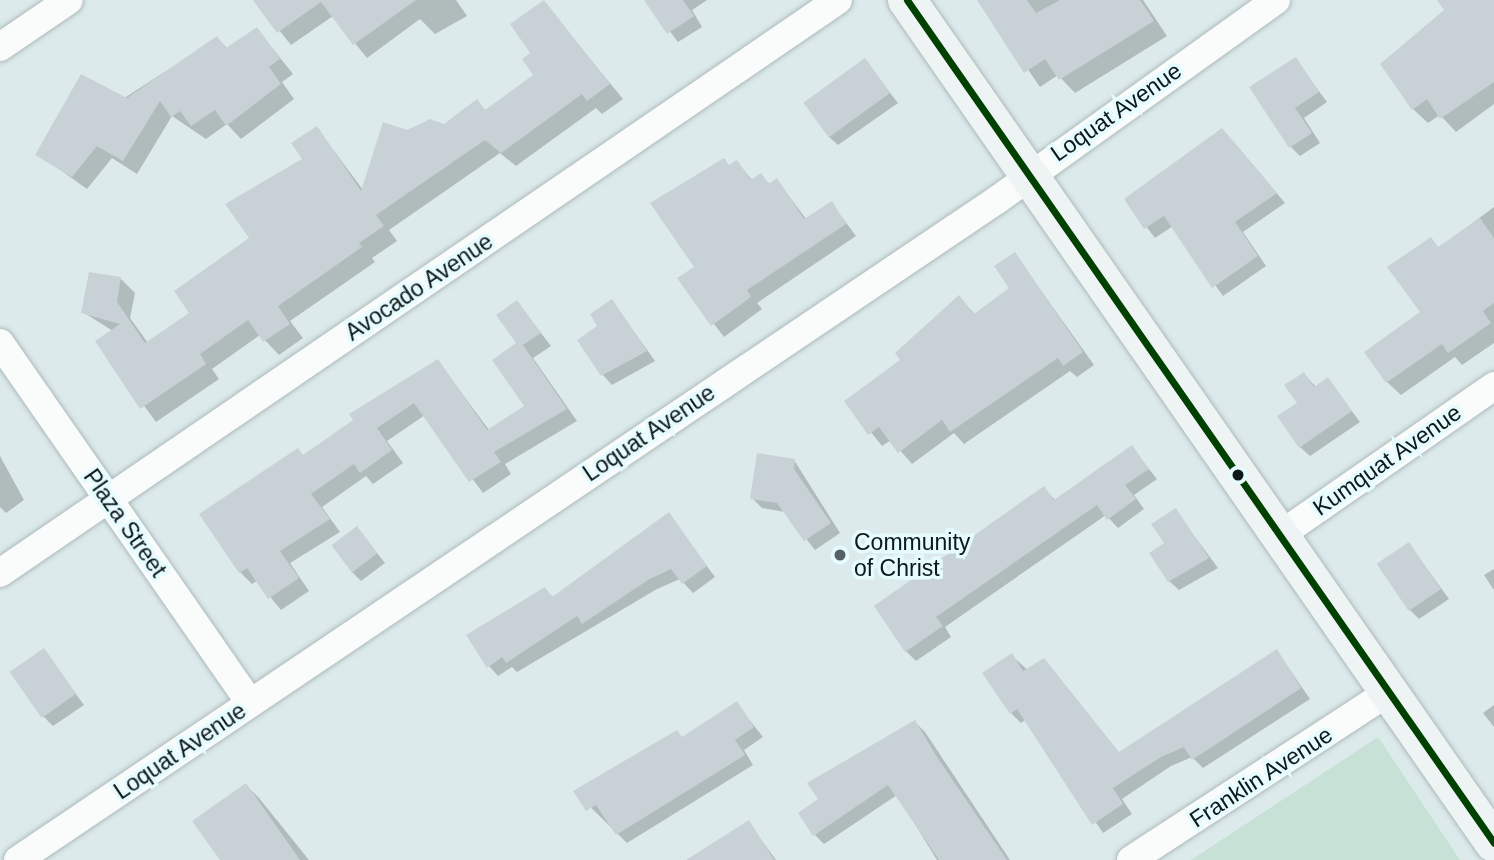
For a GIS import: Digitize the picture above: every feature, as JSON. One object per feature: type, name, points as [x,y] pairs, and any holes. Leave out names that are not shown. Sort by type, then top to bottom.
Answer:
[{"type":"main road","points":[[906,0],[1494,843]]},
{"type":"street","points":[[0,47],[69,0]]},
{"type":"street","name":"Avocado Avenue","points":[[0,573],[838,0]]},
{"type":"street","name":"Loquat Avenue","points":[[18,860],[1029,175],[1276,0]]},
{"type":"street","name":"Plaza Street","points":[[0,343],[250,704]]},
{"type":"street","name":"Kumquat Avenue","points":[[1280,535],[1494,386]]},
{"type":"street","name":"Franklin Avenue","points":[[1131,860],[1389,692]]},
{"type":"green space","points":[[1378,737],[1460,860],[1191,860]]},
{"type":"building","points":[[253,0],[416,0],[353,45],[321,2],[277,33]]},
{"type":"building","points":[[544,0],[610,84],[587,101],[582,94],[501,153],[485,140],[376,215],[384,226],[359,243],[362,247],[278,306],[290,324],[263,342],[248,320],[200,354],[206,364],[140,409],[95,341],[120,324],[81,313],[89,272],[121,277],[117,302],[145,343],[189,313],[174,291],[249,238],[225,204],[302,159],[291,143],[317,126],[361,191],[383,122],[407,130],[430,119],[444,124],[477,99],[485,110],[533,75],[522,59],[530,53],[510,24]]},
{"type":"building","points":[[644,0],[683,0],[694,16],[667,34]]},
{"type":"building","points":[[977,0],[1027,0],[1036,13],[1060,0],[1140,0],[1154,21],[1059,80],[1045,59],[1024,73]]},
{"type":"building","points":[[1437,0],[1494,0],[1494,82],[1440,119],[1427,99],[1412,110],[1380,64],[1444,10]]},
{"type":"building","points":[[257,27],[280,59],[269,67],[281,84],[226,126],[215,110],[191,126],[180,111],[171,117],[160,101],[123,161],[97,146],[72,177],[35,155],[81,74],[127,98],[217,36],[226,48]]},
{"type":"building","points":[[1296,57],[1319,92],[1295,108],[1312,133],[1289,148],[1249,87]]},
{"type":"building","points":[[865,58],[890,93],[829,137],[804,103]]},
{"type":"building","points":[[1222,128],[1277,193],[1235,222],[1258,256],[1212,288],[1164,216],[1144,229],[1124,199]]},
{"type":"building","points":[[724,158],[729,165],[737,160],[751,180],[761,173],[769,184],[777,178],[804,219],[832,201],[846,224],[747,290],[751,297],[711,326],[677,278],[694,267],[650,203]]},
{"type":"building","points":[[1480,218],[1494,238],[1494,303],[1483,311],[1491,323],[1448,353],[1442,344],[1386,383],[1364,352],[1420,312],[1387,267],[1431,237],[1438,247]]},
{"type":"building","points":[[1015,252],[1083,352],[1063,366],[1058,358],[950,432],[942,420],[898,453],[879,427],[868,435],[844,401],[900,360],[895,353],[959,295],[974,314],[1009,288],[994,266]]},
{"type":"building","points":[[612,299],[647,351],[601,376],[577,340],[597,326],[590,314]]},
{"type":"building","points":[[517,300],[541,333],[523,345],[567,409],[494,452],[501,462],[469,482],[414,403],[377,428],[392,450],[360,473],[354,464],[311,494],[330,519],[280,551],[299,578],[268,599],[247,568],[239,573],[199,514],[298,448],[303,455],[353,420],[349,414],[438,359],[487,430],[524,406],[492,360],[516,343],[496,315]]},
{"type":"building","points":[[1304,372],[1314,387],[1328,377],[1352,411],[1299,448],[1277,416],[1297,403],[1284,385]]},
{"type":"building","points":[[1132,445],[1149,469],[1125,485],[1136,499],[1107,520],[1097,505],[936,617],[943,626],[905,652],[874,606],[1044,486],[1054,500]]},
{"type":"building","points":[[757,453],[795,459],[794,469],[831,523],[804,541],[777,503],[750,499]]},
{"type":"building","points":[[1176,508],[1209,558],[1168,582],[1149,553],[1164,543],[1151,524]]},
{"type":"building","points":[[669,512],[707,566],[682,584],[671,569],[648,580],[582,624],[577,616],[506,663],[502,657],[487,668],[466,635],[545,587],[552,597]]},
{"type":"building","points":[[357,526],[377,553],[352,572],[331,545]]},
{"type":"building","points":[[1409,542],[1441,589],[1409,611],[1377,564]]},
{"type":"building","points":[[44,648],[76,694],[42,718],[10,672]]},
{"type":"building","points":[[1277,649],[1301,688],[1192,760],[1184,747],[1161,757],[1113,788],[1123,804],[1092,825],[1017,709],[1010,714],[982,673],[1012,653],[1023,671],[1044,658],[1119,752]]},
{"type":"building","points":[[737,701],[754,727],[735,740],[745,755],[616,835],[596,805],[586,811],[573,791],[677,730],[682,737]]},
{"type":"building","points":[[915,720],[1007,860],[939,860],[888,785],[813,836],[798,813],[818,799],[807,783]]},
{"type":"building","points":[[246,783],[300,860],[220,860],[192,821]]},
{"type":"building","points":[[749,820],[774,860],[686,860]]},
{"type":"transit line","points":[[907,0],[1494,843]]},
{"type":"place","name":"Community of Christ","points":[[840,555]]}]
